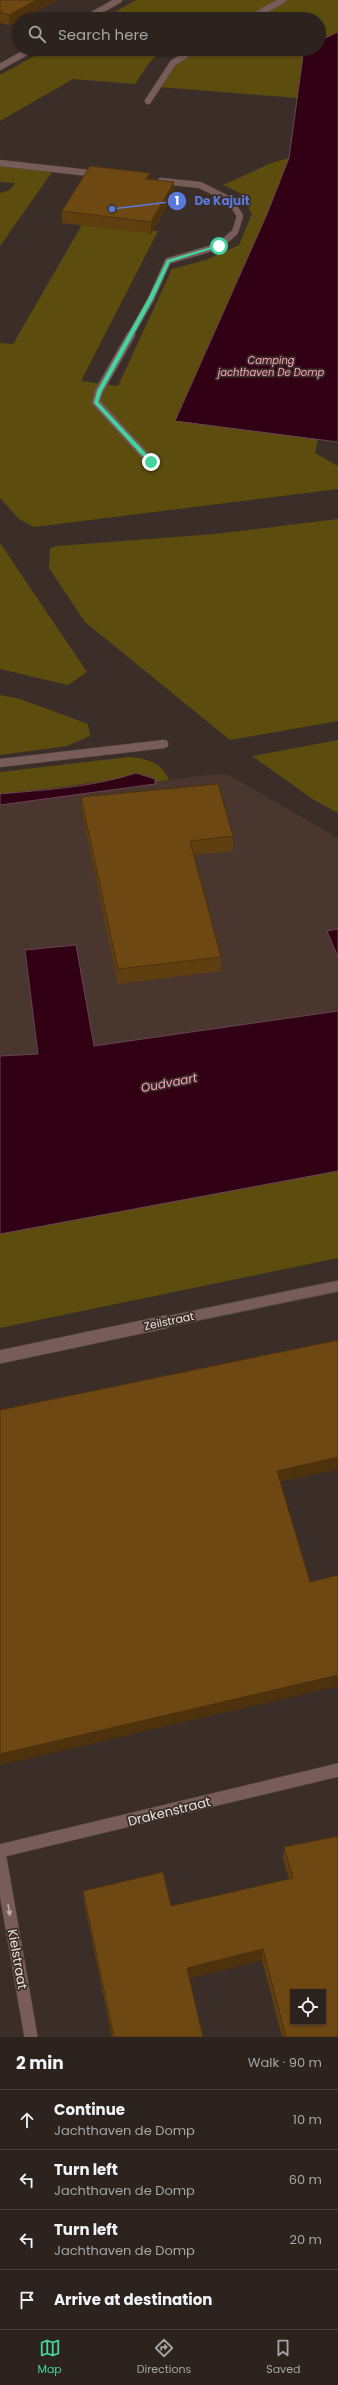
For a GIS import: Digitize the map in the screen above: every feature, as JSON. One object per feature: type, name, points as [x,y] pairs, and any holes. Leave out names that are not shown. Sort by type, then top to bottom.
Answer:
[{"type":"street","points":[[98,12],[119,0]]},
{"type":"street","points":[[262,12],[283,0]]},
{"type":"street","points":[[0,68],[20,56]]},
{"type":"street","points":[[148,101],[173,63],[184,56]]},
{"type":"street","points":[[0,163],[106,174]]},
{"type":"street","points":[[151,462],[96,402],[99,391],[151,299],[168,261],[219,246],[235,232],[240,216],[230,200],[200,185],[153,180]]},
{"type":"street","points":[[0,763],[164,744]]},
{"type":"street","name":"Zeilstraat","points":[[0,1357],[338,1286]]},
{"type":"street","name":"Drakenstraat","points":[[0,1852],[338,1770]]},
{"type":"street","name":"Kielstraat","points":[[0,1858],[31,2037]]},
{"type":"shaded area","points":[[136,0],[338,0],[338,32],[326,38],[326,12],[115,12]]},
{"type":"shaded area","points":[[34,56],[156,56],[149,63],[135,84],[73,79],[0,121],[0,75]]},
{"type":"shaded area","points":[[181,56],[303,56],[297,98],[159,87]]},
{"type":"shaded area","points":[[289,158],[267,214],[175,420],[318,439],[315,453],[338,466],[338,489],[34,527],[19,519],[0,498],[0,343],[13,344],[83,223],[158,231],[81,381],[118,386],[172,269],[206,260],[239,245],[252,214],[240,193],[223,185],[271,163]]},
{"type":"shaded area","points":[[0,166],[52,172],[0,246],[0,193],[10,190],[15,183],[0,182]]},
{"type":"shaded area","points":[[338,519],[338,721],[230,740],[85,622],[49,568],[50,548],[57,546],[215,534]]},
{"type":"shaded area","points":[[0,543],[87,672],[68,685],[0,669]]},
{"type":"shaded area","points":[[0,695],[20,699],[88,724],[90,736],[67,746],[0,755]]},
{"type":"shaded area","points":[[338,740],[338,813],[314,800],[252,756]]},
{"type":"shaded area","points":[[129,757],[153,762],[162,769],[169,780],[155,782],[155,779],[136,773],[123,778],[0,794],[0,772]]},
{"type":"shaded area","points":[[227,774],[338,838],[338,929],[327,931],[338,957],[338,1011],[94,1046],[76,945],[25,950],[38,1054],[0,1056],[0,805],[144,786],[154,784],[155,782],[206,775]]},
{"type":"shaded area","points":[[338,1171],[338,1258],[0,1328],[0,1234]]},
{"type":"water","name":"Camping jachthaven De Domp","points":[[338,32],[338,442],[175,421],[267,214],[289,158],[303,56],[326,56],[326,38]]},
{"type":"water","points":[[136,773],[155,779],[155,784],[0,805],[0,794],[86,785],[104,782]]},
{"type":"water","points":[[338,929],[338,957],[327,931]]},
{"type":"water","name":"Oudvaart","points":[[76,945],[94,1046],[338,1011],[338,1171],[0,1234],[0,1056],[38,1054],[25,950]]},
{"type":"building","points":[[0,0],[37,0],[12,12],[9,15],[0,12]]},
{"type":"building","points":[[90,166],[150,173],[146,179],[174,182],[151,222],[62,211]]},
{"type":"building","points":[[218,784],[233,836],[190,841],[221,957],[118,969],[81,797]]},
{"type":"building","points":[[338,1340],[338,1457],[277,1471],[310,1582],[338,1575],[338,1675],[0,1754],[0,1410]]},
{"type":"building","points":[[338,1836],[338,2037],[286,2037],[263,1949],[187,1968],[203,2037],[114,2037],[83,1891],[163,1872],[171,1906],[293,1878],[284,1847]]},
{"type":"place","name":"De Kajuit","points":[[112,209]]},
{"type":"route","points":[[151,462],[96,402],[99,391],[151,299],[168,261],[219,246]]}]
